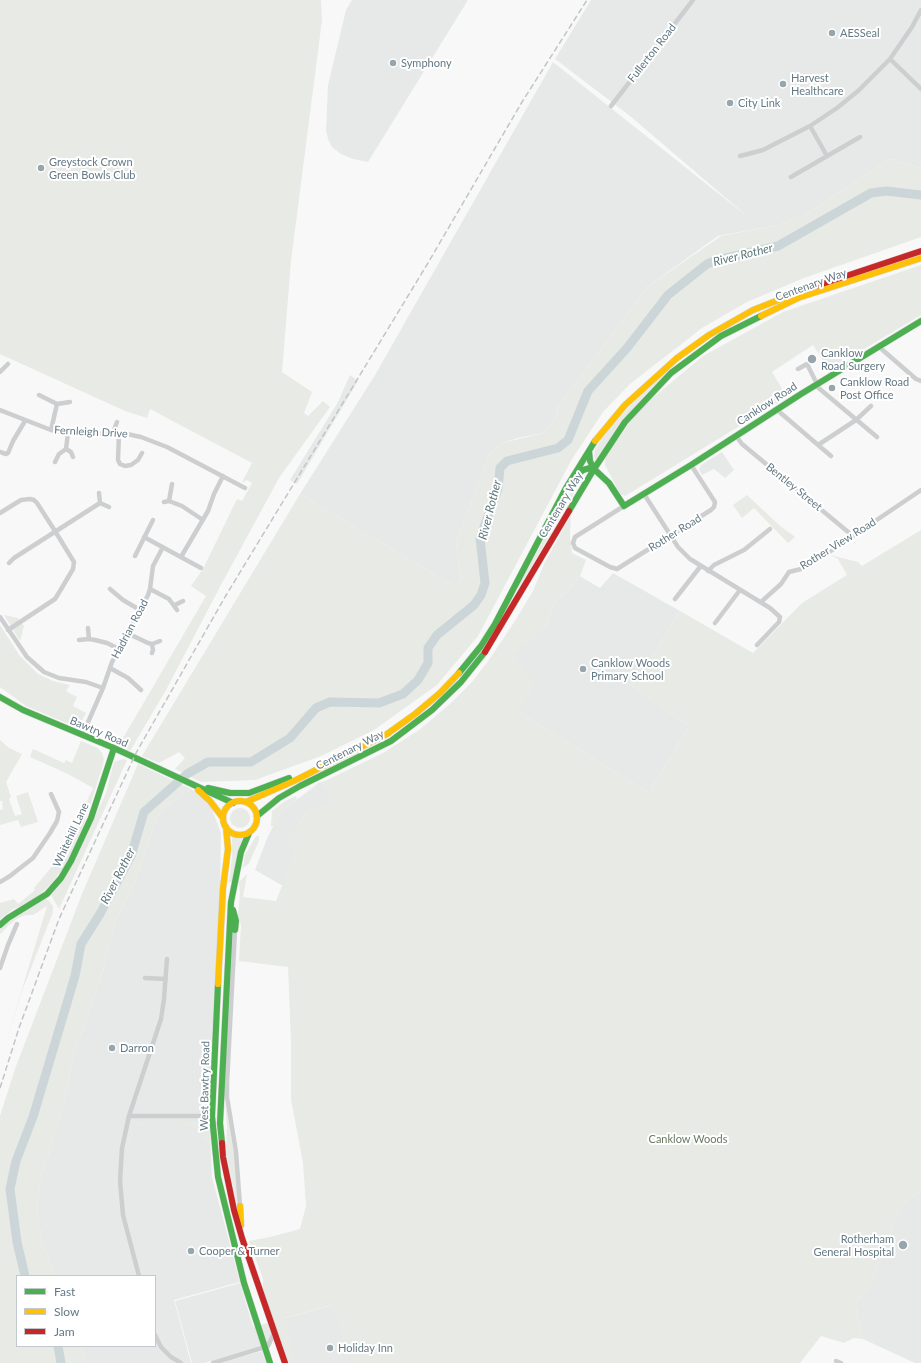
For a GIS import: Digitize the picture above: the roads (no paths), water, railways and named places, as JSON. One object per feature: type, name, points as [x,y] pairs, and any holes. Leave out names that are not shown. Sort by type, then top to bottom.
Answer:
[{"type":"main road","name":"Centenary Way","points":[[328,764],[387,734],[430,702],[464,668],[481,646],[495,624],[548,522],[572,478],[589,451],[609,422],[640,390],[677,358],[723,327],[753,310],[813,286],[921,251]]},
{"type":"main road","name":"Centenary Way","points":[[257,816],[279,798],[296,788],[391,741],[432,710],[456,687],[489,647],[594,469],[625,422],[671,373],[721,336],[798,298],[921,258]]},
{"type":"main road","name":"Canklow Road","points":[[624,506],[691,465],[816,384],[921,321]]},
{"type":"main road","points":[[589,451],[590,461],[594,469],[605,477],[624,506]]},
{"type":"main road","points":[[572,478],[583,470],[590,468],[594,469]]},
{"type":"main road","name":"Bawtry Road","points":[[0,697],[24,710],[82,736],[114,748],[233,803]]},
{"type":"main road","name":"Whitehill Lane","points":[[0,925],[8,918],[47,894],[61,878],[71,861],[91,818],[114,748]]},
{"type":"main road","points":[[246,802],[328,764]]},
{"type":"main road","points":[[188,783],[230,793],[250,793],[328,764]]},
{"type":"main road","name":"Bawtry Road","points":[[188,783],[210,801],[223,818]]},
{"type":"main road","points":[[239,801],[246,802],[254,807],[257,816],[256,826],[249,833],[237,835],[232,833],[226,827],[223,818],[227,808],[233,803],[239,801]]},
{"type":"main road","name":"West Bawtry Road","points":[[226,827],[228,850],[223,888],[212,1116],[218,1177],[244,1283],[270,1363]]},
{"type":"main road","name":"West Bawtry Road","points":[[249,833],[241,852],[231,902],[220,1123],[227,1184],[242,1238],[285,1363]]},
{"type":"main road","points":[[231,902],[236,921],[235,930]]},
{"type":"main road","points":[[240,1206],[242,1238]]},
{"type":"street","name":"Fullerton Road","points":[[611,106],[693,0]]},
{"type":"street","points":[[740,156],[763,150],[810,126],[837,108],[858,91],[890,59],[912,27],[921,10]]},
{"type":"street","points":[[890,59],[921,89]]},
{"type":"street","points":[[810,126],[827,156]]},
{"type":"street","points":[[791,177],[860,137]]},
{"type":"street","points":[[878,346],[916,379],[921,381]]},
{"type":"street","points":[[0,372],[8,364]]},
{"type":"street","points":[[798,369],[806,364],[816,384],[877,437]]},
{"type":"street","points":[[39,395],[57,404],[70,402]]},
{"type":"street","points":[[51,430],[57,404]]},
{"type":"street","points":[[818,445],[856,420],[871,406]]},
{"type":"street","points":[[776,409],[831,456]]},
{"type":"street","name":"Fernleigh Drive","points":[[0,410],[51,430],[68,433],[132,434],[160,443],[245,488]]},
{"type":"street","points":[[0,452],[6,454],[8,453],[13,441],[25,421]]},
{"type":"street","points":[[113,433],[117,422]]},
{"type":"street","points":[[55,462],[59,454],[66,449],[68,433]]},
{"type":"street","points":[[119,433],[118,460],[120,464],[125,466],[131,465],[138,460],[142,453]]},
{"type":"street","name":"Bentley Street","points":[[736,436],[742,444],[853,536]]},
{"type":"street","points":[[66,449],[71,452],[73,457]]},
{"type":"street","name":"Rother Road","points":[[592,558],[617,569],[711,510],[714,507],[715,502],[691,465]]},
{"type":"street","points":[[181,557],[203,520],[223,476]]},
{"type":"street","points":[[172,484],[167,501],[182,506],[203,520]]},
{"type":"street","name":"Rother View Road","points":[[761,602],[781,584],[789,572],[805,568],[921,490]]},
{"type":"street","points":[[99,493],[100,503]]},
{"type":"street","points":[[644,494],[683,554],[700,567],[761,602],[777,613],[781,619],[757,645]]},
{"type":"street","points":[[0,513],[21,500],[30,499],[37,503],[74,562],[60,592],[54,599],[8,630]]},
{"type":"street","points":[[100,503],[109,507]]},
{"type":"street","points":[[9,563],[14,558],[100,503]]},
{"type":"street","name":"Canklow Road","points":[[592,558],[575,548],[573,543],[575,537],[624,506]]},
{"type":"street","points":[[135,556],[153,520]]},
{"type":"street","points":[[708,571],[714,565],[744,550],[770,529]]},
{"type":"street","points":[[144,537],[201,568]]},
{"type":"street","name":"Hadrian Road","points":[[82,736],[104,688],[110,668],[150,589],[153,566],[163,547]]},
{"type":"street","points":[[675,599],[700,567]]},
{"type":"street","points":[[110,589],[123,600],[140,610]]},
{"type":"street","points":[[150,589],[164,596],[176,608],[184,601]]},
{"type":"street","points":[[715,623],[740,590]]},
{"type":"street","points":[[0,617],[27,657],[44,672],[59,678],[86,682],[104,688]]},
{"type":"street","points":[[88,628],[89,638]]},
{"type":"street","points":[[127,633],[142,641],[152,644],[160,641]]},
{"type":"street","points":[[79,640],[89,638],[107,643],[119,649]]},
{"type":"street","points":[[152,644],[152,653]]},
{"type":"street","points":[[110,668],[128,678],[141,690]]},
{"type":"street","points":[[0,882],[32,858],[57,821],[59,812],[51,794]]},
{"type":"street","points":[[0,968],[17,924]]},
{"type":"street","name":"West Bawtry Road","points":[[235,930],[227,1097],[236,1152],[240,1206]]},
{"type":"street","points":[[139,1275],[123,1215],[120,1181],[122,1148],[129,1116],[161,1019],[167,959]]},
{"type":"street","points":[[145,978],[166,979]]},
{"type":"street","points":[[129,1116],[212,1116]]},
{"type":"street","points":[[213,1363],[264,1348],[271,1343],[274,1333]]},
{"type":"street","points":[[156,1337],[160,1347],[171,1357],[181,1363]]},
{"type":"street","points":[[836,1361],[841,1363]]},
{"type":"waterway","name":"River Rother","points":[[25,1275],[17,1242],[10,1189],[16,1161],[33,1117],[75,976],[81,944],[100,914],[131,856],[144,812],[187,774],[208,762],[251,762],[290,738],[316,708],[330,702],[379,703],[403,694],[418,680],[428,663],[428,648],[437,635],[474,605],[481,595],[485,583],[480,538],[498,489],[500,468],[507,461],[558,448],[568,440],[588,391],[627,348],[668,295],[707,264],[717,260],[778,246],[871,193],[886,191],[921,195]]},
{"type":"waterway","name":"River Rother","points":[[58,1347],[61,1363]]},
{"type":"railway","points":[[0,1088],[19,1028],[59,919],[136,753],[225,597],[428,263],[522,102],[587,0]]},
{"type":"place","name":"AESSeal","points":[[832,33]]},
{"type":"place","name":"Symphony","points":[[393,63]]},
{"type":"place","name":"Harvest Healthcare","points":[[783,84]]},
{"type":"place","name":"City Link","points":[[730,103]]},
{"type":"place","name":"Greystock Crown Green Bowls Club","points":[[41,168]]},
{"type":"place","name":"Canklow Road Surgery","points":[[812,359]]},
{"type":"place","name":"Canklow Road Post Office","points":[[832,388]]},
{"type":"place","name":"Canklow Woods Primary School","points":[[583,669]]},
{"type":"place","name":"Darron","points":[[112,1048]]},
{"type":"place","name":"Rotherham General Hospital","points":[[903,1245]]},
{"type":"place","name":"Cooper & Turner","points":[[191,1251]]},
{"type":"place","name":"Holiday Inn","points":[[330,1348]]},
{"type":"park label","name":"Canklow Woods","points":[[688,1139]]}]
